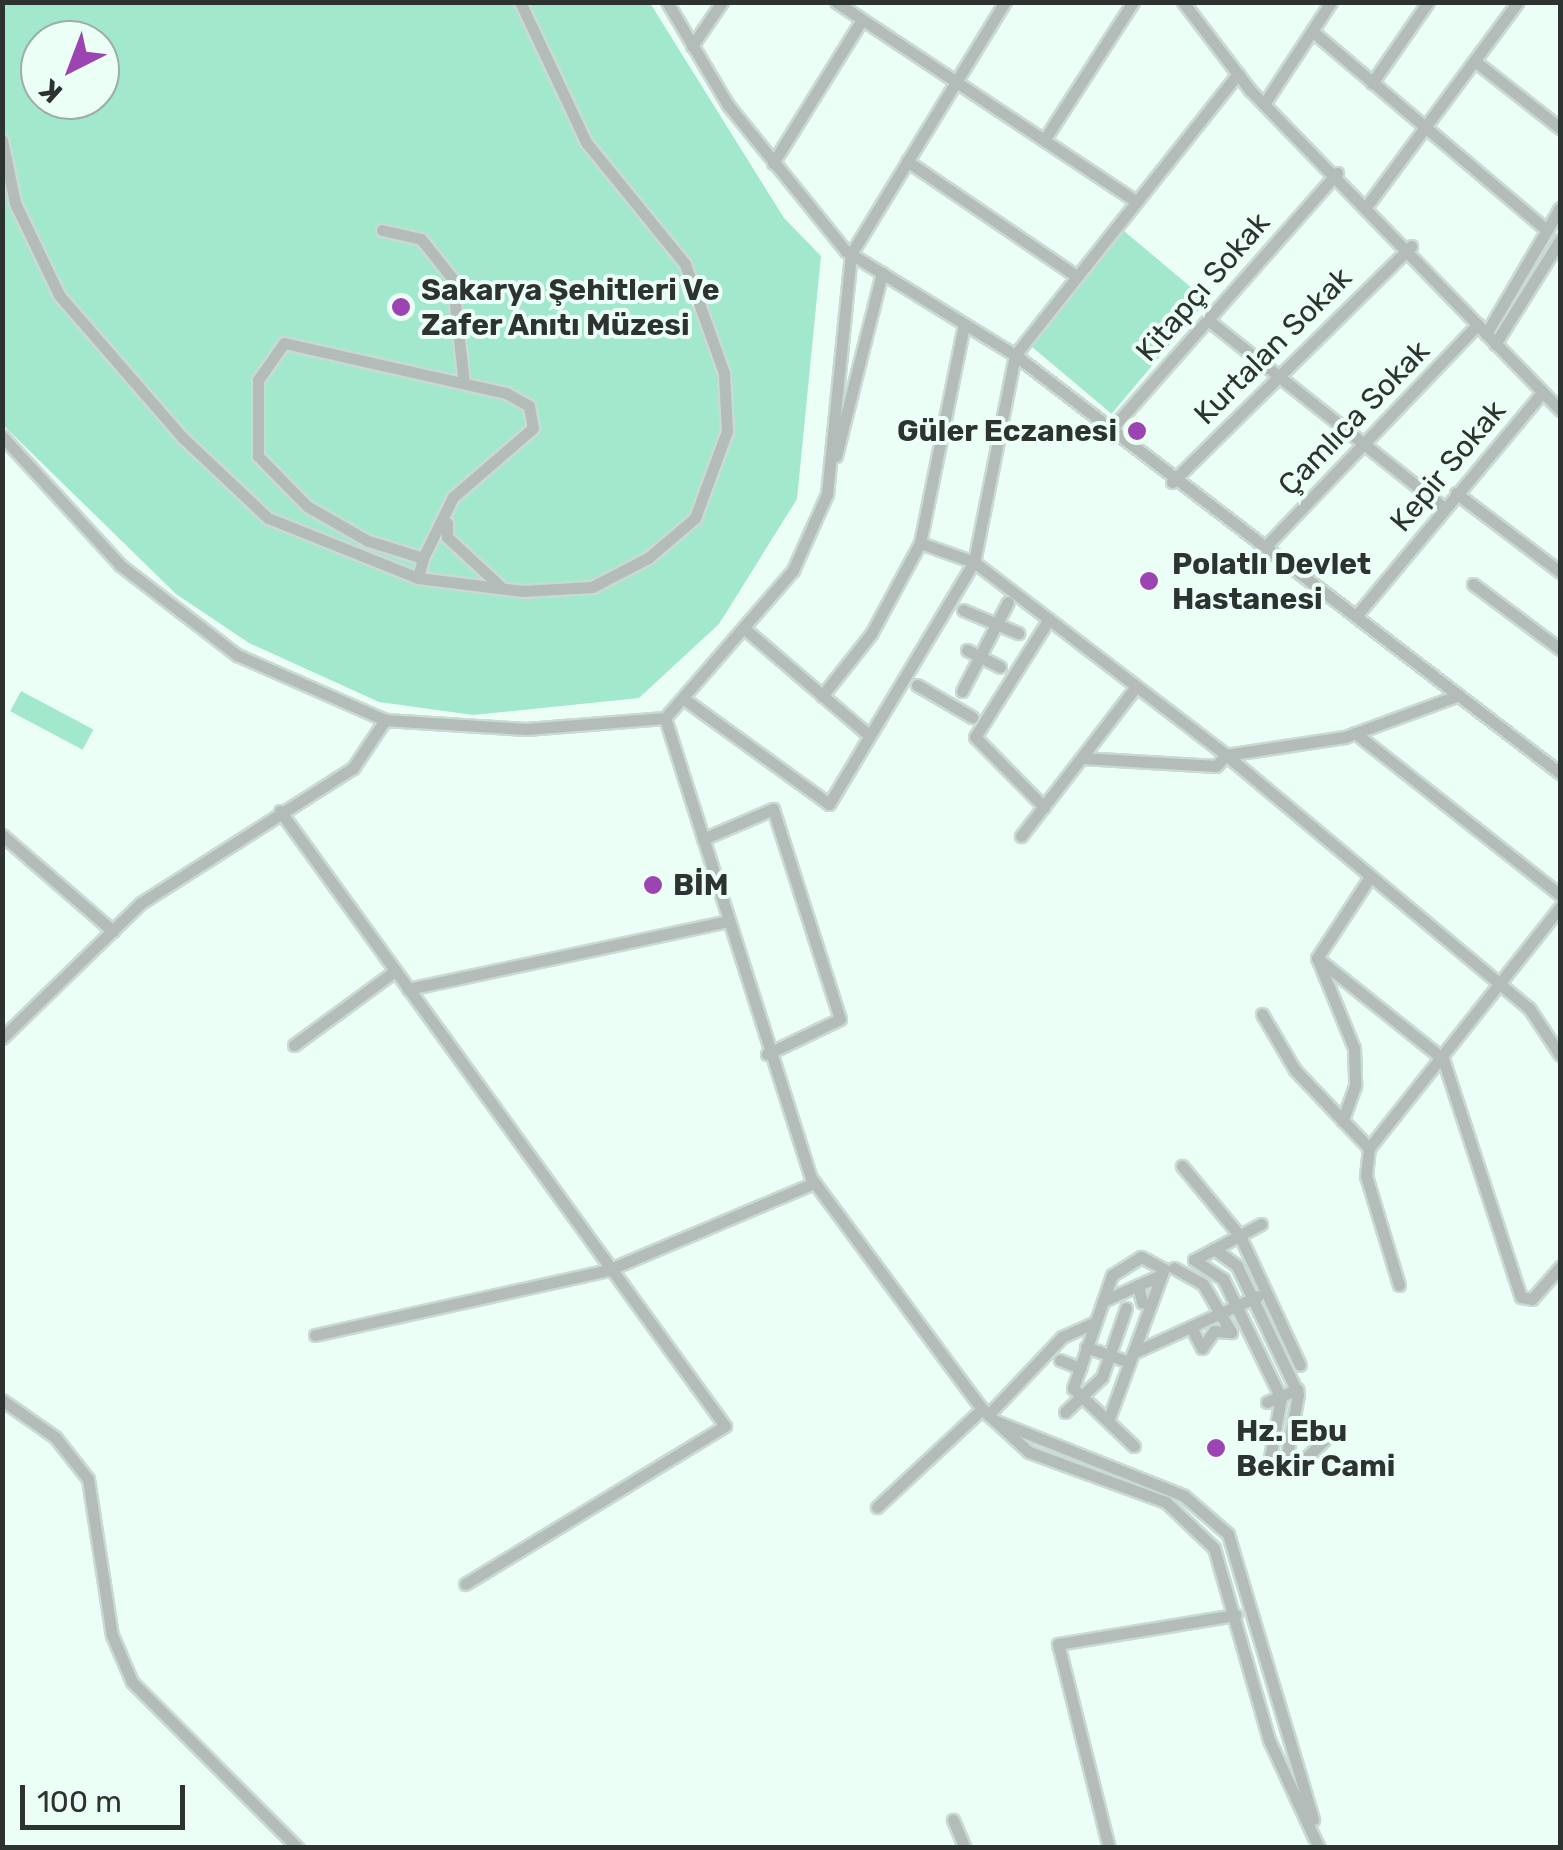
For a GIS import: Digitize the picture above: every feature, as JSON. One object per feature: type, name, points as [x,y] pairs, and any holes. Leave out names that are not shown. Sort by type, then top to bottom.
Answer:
[{"type":"street","points":[[2,140],[14,204],[59,295],[182,438],[268,518],[418,578],[503,589],[592,587],[648,558],[695,518],[726,431],[724,372],[692,279],[586,142],[520,2]]},
{"type":"street","points":[[666,2],[772,164],[851,254],[1014,355],[1107,434],[1266,547],[1560,773]]},
{"type":"street","points":[[692,46],[722,2]]},
{"type":"street","points":[[836,2],[1046,137],[1134,201]]},
{"type":"street","points":[[827,494],[851,254],[1005,2]]},
{"type":"street","points":[[1046,137],[1133,2]]},
{"type":"street","points":[[1183,2],[1264,104],[1411,246],[1486,334],[1560,410]]},
{"type":"street","points":[[1264,104],[1331,2]]},
{"type":"street","points":[[1372,84],[1428,2]]},
{"type":"street","points":[[1369,204],[1518,2]]},
{"type":"street","points":[[772,164],[862,20]]},
{"type":"street","points":[[1312,30],[1547,230]]},
{"type":"street","points":[[1476,62],[1560,128]]},
{"type":"street","points":[[684,699],[829,804],[865,732],[921,660],[974,562],[1014,355],[1238,74]]},
{"type":"street","points":[[907,162],[1076,276]]},
{"type":"street","name":"Kitapçı Sokak","points":[[1107,434],[1337,173]]},
{"type":"street","points":[[1486,334],[1560,208]]},
{"type":"street","points":[[382,230],[422,240],[452,278],[464,383]]},
{"type":"street","name":"Kurtalan Sokak","points":[[1172,482],[1411,246]]},
{"type":"street","points":[[1486,334],[1559,247]]},
{"type":"street","points":[[2,436],[120,566],[238,655],[384,720],[526,729],[664,718],[746,630],[793,570],[827,494],[882,274]]},
{"type":"street","points":[[1208,320],[1444,508]]},
{"type":"street","points":[[822,696],[871,634],[920,543],[964,325]]},
{"type":"street","name":"Çamlıca Sokak","points":[[1266,547],[1364,444],[1486,334]]},
{"type":"street","points":[[418,578],[423,558],[447,513],[476,472],[533,428],[529,406],[464,383],[284,343],[258,380],[258,456],[277,482],[368,541],[423,558]]},
{"type":"street","name":"Kepir Sokak","points":[[1356,616],[1541,394]]},
{"type":"street","points":[[1456,492],[1560,570]]},
{"type":"street","points":[[447,513],[447,537],[503,589]]},
{"type":"street","points":[[920,543],[974,562],[1226,755],[1504,987],[1560,1055]]},
{"type":"street","points":[[1473,584],[1560,649]]},
{"type":"street","points":[[962,691],[1008,602]]},
{"type":"street","points":[[963,610],[1018,633]]},
{"type":"street","points":[[1044,806],[975,737],[1049,619]]},
{"type":"street","points":[[746,630],[865,732]]},
{"type":"street","points":[[966,650],[1000,666]]},
{"type":"street","points":[[917,685],[972,718]]},
{"type":"street","points":[[1021,836],[1135,688]]},
{"type":"street","points":[[1082,758],[1216,766],[1226,755],[1354,733],[1459,695]]},
{"type":"street","points":[[664,718],[767,1054],[814,1182],[989,1415],[1029,1452],[1166,1502],[1214,1548],[1269,1740],[1315,1834]]},
{"type":"street","points":[[2,1038],[113,931],[280,810],[354,768],[384,720]]},
{"type":"street","points":[[1354,733],[1560,895]]},
{"type":"street","points":[[703,838],[773,809],[840,1019],[767,1054]]},
{"type":"street","points":[[280,810],[608,1270],[726,1426],[465,1584]]},
{"type":"street","points":[[2,836],[113,931]]},
{"type":"street","points":[[1317,958],[1370,877]]},
{"type":"street","points":[[1399,1285],[1366,1176],[1370,1148],[1504,987],[1560,908]]},
{"type":"street","points":[[408,989],[729,921]]},
{"type":"street","points":[[1317,958],[1444,1059],[1521,1297],[1532,1299],[1560,1268]]},
{"type":"street","points":[[1317,958],[1354,1048],[1355,1086],[1342,1120]]},
{"type":"street","points":[[294,1045],[395,971]]},
{"type":"street","points":[[1262,1014],[1342,1120],[1370,1148]]},
{"type":"street","points":[[1182,1166],[1240,1236],[1300,1365]]},
{"type":"street","points":[[315,1335],[608,1270],[814,1182]]},
{"type":"street","points":[[1261,1224],[1194,1260],[1223,1279],[1274,1399],[1269,1463]]},
{"type":"street","points":[[1214,1249],[1237,1266],[1296,1389],[1291,1464],[1330,1434]]},
{"type":"street","points":[[1131,1308],[1114,1296],[1112,1274],[1142,1257],[1161,1275]]},
{"type":"street","points":[[1086,1347],[1109,1355],[1132,1354],[1191,1327],[1210,1325],[1231,1332],[1203,1284],[1174,1268]]},
{"type":"street","points":[[1134,1446],[1073,1388],[1096,1322],[1114,1296],[1161,1275]]},
{"type":"street","points":[[1108,1421],[1161,1275]]},
{"type":"street","points":[[1065,1412],[1086,1400],[1131,1308],[1138,1285]]},
{"type":"street","points":[[1191,1327],[1202,1348],[1210,1325],[1222,1312],[1266,1292]]},
{"type":"street","points":[[877,1507],[989,1415],[1062,1337],[1096,1322]]},
{"type":"street","points":[[1116,1338],[1132,1354]]},
{"type":"street","points":[[1060,1360],[1080,1368]]},
{"type":"street","points":[[1274,1399],[1296,1389]]},
{"type":"street","points":[[2,1400],[56,1437],[88,1478],[112,1636],[132,1682],[298,1848]]},
{"type":"street","points":[[989,1415],[1184,1496],[1228,1534],[1303,1765],[1319,1848]]},
{"type":"street","points":[[1109,1848],[1058,1644],[1236,1614]]},
{"type":"street","points":[[953,1820],[964,1848]]},
{"type":"green space","points":[[3,3],[650,3],[784,218],[821,256],[797,499],[719,624],[639,698],[473,715],[379,702],[249,643],[176,594],[3,425]]},
{"type":"green space","points":[[1124,231],[1207,300],[1112,414],[1029,344]]},
{"type":"green space","points":[[21,691],[93,729],[83,750],[10,711]]},
{"type":"place","name":"Sakarya Şehitleri Ve Zafer Anıtı Müzesi","points":[[401,307]]},
{"type":"place","name":"Güler Eczanesi","points":[[1137,431]]},
{"type":"place","name":"Polatlı Devlet Hastanesi","points":[[1149,581]]},
{"type":"place","name":"BİM","points":[[653,885]]},
{"type":"place","name":"Hz. Ebu Bekir Cami","points":[[1216,1448]]}]
